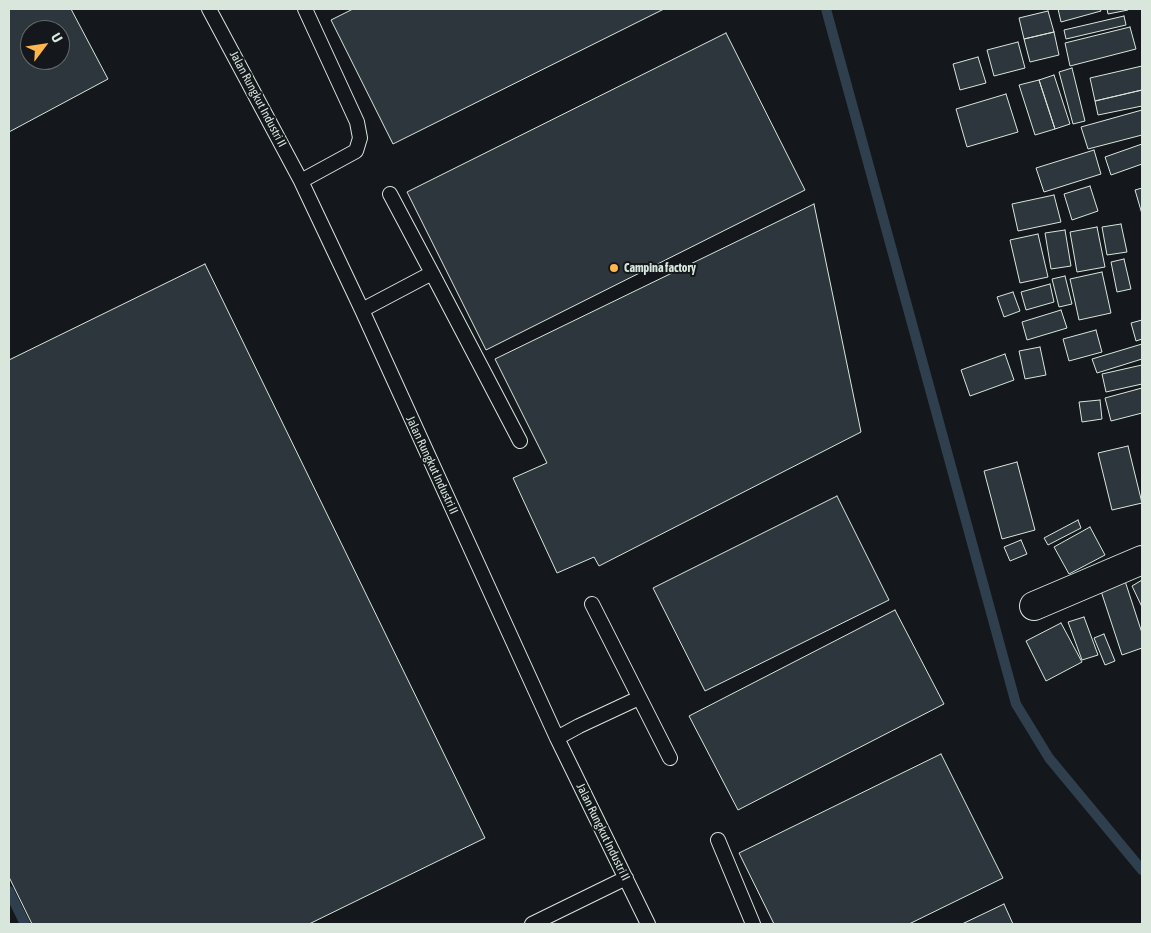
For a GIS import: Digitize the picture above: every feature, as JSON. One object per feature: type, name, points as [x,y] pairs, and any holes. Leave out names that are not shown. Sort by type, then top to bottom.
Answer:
[{"type":"street","points":[[1034,606],[1142,560]]},
{"type":"lane","name":"Jalan Rungkut Industri II","points":[[209,9],[301,181],[362,310],[557,738],[648,924]]},
{"type":"lane","points":[[301,181],[356,151],[360,138],[357,122],[304,9]]},
{"type":"lane","points":[[390,194],[520,441]]},
{"type":"lane","points":[[362,310],[432,273]]},
{"type":"lane","points":[[592,604],[670,758]]},
{"type":"lane","points":[[557,738],[639,698]]},
{"type":"lane","points":[[718,840],[754,924]]},
{"type":"lane","points":[[532,924],[626,878]]},
{"type":"building","points":[[9,9],[71,9],[108,79],[9,132]]},
{"type":"building","points":[[353,9],[664,9],[393,144],[331,20]]},
{"type":"building","points":[[1058,9],[1100,9],[1101,11],[1061,22]]},
{"type":"building","points":[[1107,9],[1128,9],[1128,10],[1108,14]]},
{"type":"building","points":[[1048,11],[1054,32],[1024,39],[1019,18]]},
{"type":"building","points":[[1124,16],[1126,25],[1066,39],[1064,30]]},
{"type":"building","points":[[1130,27],[1136,49],[1070,66],[1065,43]]},
{"type":"building","points":[[1054,32],[1059,55],[1030,62],[1024,39]]},
{"type":"building","points":[[726,33],[805,190],[486,350],[407,192]]},
{"type":"building","points":[[1018,42],[1025,68],[994,76],[987,50]]},
{"type":"building","points":[[978,57],[986,83],[960,90],[953,64]]},
{"type":"building","points":[[1142,66],[1142,90],[1095,101],[1090,78]]},
{"type":"building","points":[[1072,68],[1085,121],[1073,124],[1059,72]]},
{"type":"building","points":[[1054,75],[1070,124],[1055,129],[1039,80]]},
{"type":"building","points":[[1039,80],[1055,129],[1035,135],[1019,85]]},
{"type":"building","points":[[1142,90],[1142,106],[1098,115],[1095,101]]},
{"type":"building","points":[[1006,94],[1018,132],[967,147],[956,109]]},
{"type":"building","points":[[1142,110],[1142,135],[1088,149],[1081,127]]},
{"type":"building","points":[[1142,144],[1142,164],[1111,175],[1105,157]]},
{"type":"building","points":[[1094,150],[1101,174],[1044,192],[1036,168]]},
{"type":"building","points":[[1090,186],[1098,211],[1072,220],[1064,194]]},
{"type":"building","points":[[1142,188],[1142,214],[1135,190]]},
{"type":"building","points":[[1054,195],[1061,222],[1018,231],[1012,204]]},
{"type":"building","points":[[814,204],[861,432],[599,566],[594,557],[557,573],[513,478],[547,463],[495,359]]},
{"type":"building","points":[[1121,224],[1127,252],[1107,255],[1102,227]]},
{"type":"building","points":[[1097,227],[1105,267],[1077,272],[1070,232]]},
{"type":"building","points":[[1065,230],[1071,266],[1051,269],[1045,233]]},
{"type":"building","points":[[1038,234],[1048,277],[1020,283],[1010,240]]},
{"type":"building","points":[[1124,259],[1131,289],[1117,292],[1111,262]]},
{"type":"building","points":[[205,264],[485,838],[309,924],[32,924],[9,877],[9,360]]},
{"type":"building","points":[[1102,272],[1111,313],[1079,320],[1070,279]]},
{"type":"building","points":[[1065,276],[1072,304],[1059,307],[1052,279]]},
{"type":"building","points":[[1050,284],[1054,302],[1026,310],[1021,292]]},
{"type":"building","points":[[1013,292],[1020,311],[1004,317],[997,297]]},
{"type":"building","points":[[1061,310],[1067,328],[1027,340],[1022,322]]},
{"type":"building","points":[[1142,320],[1142,339],[1136,341],[1131,323]]},
{"type":"building","points":[[1096,330],[1102,352],[1069,361],[1063,339]]},
{"type":"building","points":[[1142,344],[1142,359],[1097,373],[1092,359]]},
{"type":"building","points":[[1040,347],[1046,375],[1025,379],[1019,351]]},
{"type":"building","points":[[1005,354],[1014,380],[970,396],[961,370]]},
{"type":"building","points":[[1142,365],[1142,384],[1106,392],[1102,374]]},
{"type":"building","points":[[1142,388],[1142,413],[1111,421],[1105,398]]},
{"type":"building","points":[[1100,400],[1102,419],[1082,422],[1079,402]]},
{"type":"building","points":[[1128,446],[1142,503],[1112,510],[1098,453]]},
{"type":"building","points":[[1017,462],[1035,530],[1002,539],[984,471]]},
{"type":"building","points":[[837,496],[889,600],[705,691],[653,588]]},
{"type":"building","points":[[1078,520],[1081,528],[1048,545],[1044,538]]},
{"type":"building","points":[[1090,527],[1105,555],[1069,574],[1054,547]]},
{"type":"building","points":[[1021,540],[1027,554],[1010,561],[1004,547]]},
{"type":"building","points":[[1142,580],[1142,607],[1132,586]]},
{"type":"building","points":[[1125,581],[1142,633],[1142,648],[1122,655],[1100,588]]},
{"type":"building","points":[[895,610],[944,704],[738,810],[689,716]]},
{"type":"building","points":[[1084,617],[1098,655],[1082,660],[1068,622]]},
{"type":"building","points":[[1061,623],[1082,662],[1046,681],[1026,641]]},
{"type":"building","points":[[1104,634],[1115,661],[1105,665],[1094,638]]},
{"type":"building","points":[[941,754],[1003,878],[909,924],[774,924],[739,853]]},
{"type":"building","points":[[1004,904],[1013,924],[962,924]]},
{"type":"waterway","points":[[826,9],[1016,704],[1049,758],[1142,870]]},
{"type":"waterway","points":[[9,891],[25,924]]},
{"type":"place","name":"Campina factory","points":[[614,268]]}]
